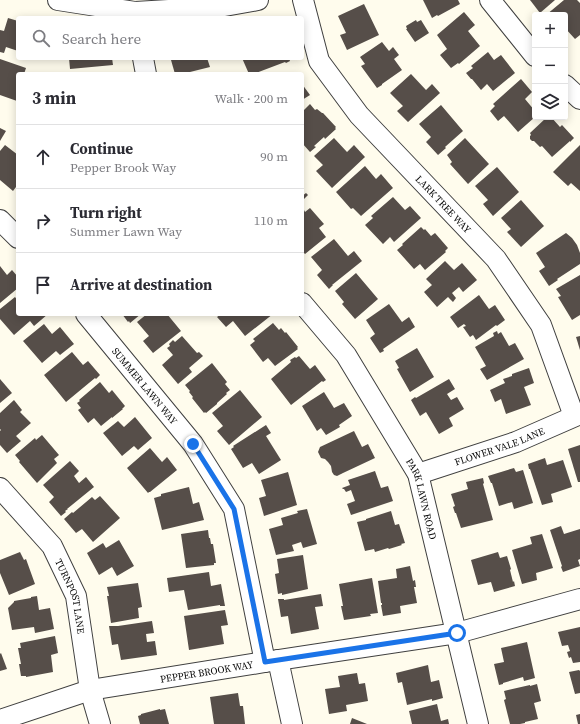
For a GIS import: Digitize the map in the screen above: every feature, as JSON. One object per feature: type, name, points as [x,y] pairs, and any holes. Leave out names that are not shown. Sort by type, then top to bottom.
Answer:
[{"type":"street","points":[[58,0],[135,10],[219,7],[258,0]]},
{"type":"street","name":"LARK TREE WAY","points":[[303,0],[319,61],[359,115],[496,259],[542,325],[577,415]]},
{"type":"street","points":[[490,0],[532,52]]},
{"type":"street","points":[[143,60],[146,72]]},
{"type":"street","points":[[568,88],[580,100]]},
{"type":"street","points":[[0,220],[16,236]]},
{"type":"street","name":"PARK LAWN ROAD","points":[[304,305],[346,355],[418,474],[478,724]]},
{"type":"street","name":"SUMMER LAWN WAY","points":[[88,316],[193,444],[234,509],[271,661],[292,724]]},
{"type":"street","name":"FLOWER VALE LANE","points":[[418,474],[516,442],[577,415]]},
{"type":"street","name":"TURNPOST LANE","points":[[0,488],[52,546],[76,596],[90,690],[100,724]]},
{"type":"street","name":"PEPPER BROOK WAY","points":[[0,720],[90,690],[457,633],[580,599]]},
{"type":"building","points":[[423,0],[458,0],[460,4],[432,18]]},
{"type":"building","points":[[530,0],[555,0],[541,12],[539,12]]},
{"type":"building","points":[[564,0],[577,0],[580,3],[580,35],[575,39],[568,31],[568,12],[550,12]]},
{"type":"building","points":[[364,4],[379,35],[347,50],[340,35],[346,33],[338,16]]},
{"type":"building","points":[[464,12],[475,25],[468,31],[480,46],[459,64],[458,63],[451,68],[440,55],[447,49],[437,35]]},
{"type":"building","points":[[8,18],[16,20],[16,50],[6,47],[4,53],[0,52],[0,30],[4,31]]},
{"type":"building","points":[[416,20],[417,22],[421,20],[429,33],[415,42],[406,29],[406,26]]},
{"type":"building","points":[[382,42],[389,51],[393,47],[399,55],[394,59],[402,70],[377,88],[361,66],[365,64],[360,57]]},
{"type":"building","points":[[488,52],[494,60],[501,55],[515,73],[493,91],[487,84],[481,90],[466,73],[473,68],[471,66]]},
{"type":"building","points":[[0,59],[26,68],[25,72],[16,72],[16,101],[0,95]]},
{"type":"building","points":[[69,60],[112,60],[113,65],[70,69]]},
{"type":"building","points":[[171,60],[208,60],[210,67],[190,72],[174,72]]},
{"type":"building","points":[[243,60],[290,61],[258,72],[248,72]]},
{"type":"building","points":[[411,74],[426,90],[432,84],[440,93],[408,122],[397,111],[403,106],[390,93]]},
{"type":"building","points":[[521,79],[532,92],[525,99],[532,107],[532,120],[518,132],[504,116],[498,121],[490,111],[495,106],[493,104]]},
{"type":"building","points":[[304,87],[310,95],[304,99]]},
{"type":"building","points":[[310,104],[315,110],[317,109],[323,113],[336,127],[336,129],[325,139],[324,137],[314,146],[316,147],[310,152],[304,145],[304,110]]},
{"type":"building","points":[[441,105],[463,131],[438,155],[426,142],[431,137],[419,124]]},
{"type":"building","points":[[544,120],[554,120],[560,127],[562,125],[574,138],[552,157],[542,146],[540,147],[530,139],[530,133]]},
{"type":"building","points":[[0,128],[6,131],[0,141]]},
{"type":"building","points":[[334,138],[347,152],[354,145],[365,157],[332,188],[316,171],[323,165],[314,156]]},
{"type":"building","points":[[465,138],[489,164],[468,184],[450,164],[452,162],[447,155]]},
{"type":"building","points":[[5,145],[16,153],[16,187],[13,191],[0,180],[0,151]]},
{"type":"building","points":[[580,145],[580,191],[571,183],[568,186],[553,172]]},
{"type":"building","points":[[365,166],[376,179],[381,174],[393,188],[361,216],[353,208],[351,209],[336,192]]},
{"type":"building","points":[[497,167],[519,192],[493,216],[483,204],[488,200],[475,186]]},
{"type":"building","points":[[306,193],[308,195],[304,199],[304,194]]},
{"type":"building","points":[[393,197],[405,210],[410,206],[421,218],[394,242],[390,237],[383,244],[365,225],[373,218],[371,216]]},
{"type":"building","points":[[521,200],[544,226],[521,247],[507,232],[511,229],[501,218]]},
{"type":"building","points":[[310,208],[324,224],[319,228],[326,237],[304,254],[304,210],[305,212]]},
{"type":"building","points":[[421,227],[431,236],[435,233],[448,248],[445,251],[446,252],[425,270],[420,264],[414,269],[397,250]]},
{"type":"building","points":[[566,233],[577,245],[580,253],[580,264],[549,286],[539,271],[545,267],[536,253]]},
{"type":"building","points":[[334,239],[348,256],[354,251],[362,261],[329,289],[317,275],[322,270],[311,257]]},
{"type":"building","points":[[445,261],[454,270],[462,263],[477,280],[463,292],[459,287],[452,293],[456,298],[453,302],[448,297],[437,307],[424,292],[432,285],[426,279]]},
{"type":"building","points":[[0,266],[7,275],[12,270],[16,275],[16,290],[0,303]]},
{"type":"building","points":[[356,273],[378,299],[355,319],[342,304],[344,302],[335,291]]},
{"type":"building","points":[[580,275],[580,315],[572,320],[558,297],[561,296],[556,289]]},
{"type":"building","points":[[479,295],[489,309],[495,305],[505,320],[476,340],[473,335],[470,337],[463,327],[466,326],[464,324],[458,328],[450,317]]},
{"type":"building","points":[[15,297],[16,316],[46,316],[34,326],[30,321],[14,335],[0,319],[0,309]]},
{"type":"building","points":[[389,304],[402,322],[409,317],[415,327],[383,349],[384,351],[380,353],[370,338],[375,334],[366,320]]},
{"type":"building","points":[[124,316],[139,316],[130,323],[129,321],[128,322]]},
{"type":"building","points":[[144,316],[169,316],[181,331],[153,353],[143,341],[149,336],[137,322]]},
{"type":"building","points":[[270,316],[245,336],[233,321],[226,327],[217,317]]},
{"type":"building","points":[[273,323],[279,330],[281,328],[285,333],[286,332],[298,347],[298,349],[275,366],[268,358],[263,362],[250,345],[255,341],[253,339]]},
{"type":"building","points":[[44,324],[52,334],[60,327],[74,344],[60,355],[56,351],[42,363],[23,341]]},
{"type":"building","points":[[497,331],[498,334],[501,332],[509,346],[515,343],[524,359],[487,380],[480,369],[486,366],[475,347],[494,336],[493,333]]},
{"type":"building","points":[[182,336],[197,353],[199,352],[203,356],[189,368],[192,372],[178,384],[162,365],[173,355],[167,348],[170,346],[169,344],[173,340],[175,342]]},
{"type":"building","points":[[580,336],[580,350],[576,337]]},
{"type":"building","points":[[417,348],[434,377],[410,392],[397,369],[399,368],[395,361]]},
{"type":"building","points":[[72,352],[83,365],[88,361],[100,375],[66,402],[44,375]]},
{"type":"building","points":[[299,356],[310,369],[315,365],[326,380],[323,382],[322,381],[291,405],[271,379],[291,362],[290,360]]},
{"type":"building","points":[[212,363],[227,382],[225,384],[230,390],[217,404],[204,413],[192,398],[193,397],[189,392],[190,391],[185,385]]},
{"type":"building","points":[[529,368],[534,383],[524,387],[531,405],[506,414],[501,399],[495,402],[490,390],[505,383],[503,379]]},
{"type":"building","points":[[0,379],[12,393],[0,403]]},
{"type":"building","points":[[449,379],[455,389],[447,394],[451,400],[457,397],[464,409],[449,418],[453,426],[439,434],[426,412],[420,416],[411,400]]},
{"type":"building","points":[[100,382],[109,393],[112,390],[125,406],[101,426],[94,418],[88,423],[78,410],[81,408],[77,403]]},
{"type":"building","points":[[240,390],[262,417],[229,445],[217,431],[223,426],[212,413]]},
{"type":"building","points":[[324,392],[334,408],[344,403],[352,416],[339,425],[340,427],[326,435],[321,428],[317,431],[302,406]]},
{"type":"building","points":[[14,400],[22,410],[20,412],[31,423],[16,436],[21,441],[7,453],[0,445],[0,413]]},
{"type":"building","points":[[135,417],[152,438],[138,450],[134,446],[122,456],[103,433],[118,421],[124,427]]},
{"type":"building","points":[[266,425],[271,433],[266,436],[281,460],[259,474],[252,463],[243,468],[231,449],[234,447],[233,446]]},
{"type":"building","points":[[354,431],[362,447],[368,444],[375,458],[337,476],[334,475],[331,466],[325,459],[321,458],[318,452],[320,447]]},
{"type":"building","points":[[42,435],[59,455],[54,459],[57,463],[37,483],[15,455],[35,438],[36,440]]},
{"type":"building","points":[[580,445],[580,482],[578,482],[568,449]]},
{"type":"building","points":[[150,448],[162,462],[167,457],[177,470],[148,493],[127,468]]},
{"type":"building","points":[[545,458],[547,465],[563,460],[572,487],[551,494],[553,502],[542,505],[528,464]]},
{"type":"building","points":[[70,461],[79,471],[74,476],[79,483],[86,477],[94,487],[67,509],[61,516],[49,502],[54,497],[43,485]]},
{"type":"building","points":[[514,468],[516,472],[523,470],[533,503],[514,509],[512,502],[499,506],[492,483],[488,476]]},
{"type":"building","points":[[375,471],[381,488],[388,486],[393,501],[351,515],[347,504],[355,501],[351,490],[346,492],[342,488],[350,485],[348,480]]},
{"type":"building","points":[[288,472],[297,505],[264,516],[259,498],[266,496],[261,480]]},
{"type":"building","points":[[483,478],[483,484],[493,520],[461,528],[453,507],[455,506],[451,494],[468,489],[466,482]]},
{"type":"building","points":[[189,487],[193,504],[199,502],[204,520],[162,530],[154,498],[161,496],[161,494]]},
{"type":"building","points":[[100,496],[120,518],[93,542],[82,529],[76,533],[64,519],[92,497],[95,500]]},
{"type":"building","points":[[307,509],[317,544],[303,548],[301,542],[292,545],[294,551],[276,555],[269,529],[283,525],[281,518],[298,513],[297,511]]},
{"type":"building","points":[[391,511],[395,525],[399,524],[405,543],[375,552],[374,549],[365,551],[357,522]]},
{"type":"building","points":[[561,526],[564,534],[580,529],[580,559],[578,560],[580,566],[563,572],[550,530]]},
{"type":"building","points":[[208,530],[211,544],[213,544],[216,563],[214,563],[214,565],[186,568],[181,534]]},
{"type":"building","points":[[542,534],[553,568],[536,573],[537,580],[522,584],[512,550],[532,544],[530,537]]},
{"type":"building","points":[[119,540],[134,566],[117,576],[112,567],[99,575],[87,553],[103,543],[106,548]]},
{"type":"building","points":[[20,552],[24,560],[26,559],[35,584],[9,595],[0,573],[0,560]]},
{"type":"building","points":[[498,552],[500,558],[507,556],[515,586],[494,592],[491,582],[478,585],[471,560]]},
{"type":"building","points":[[303,555],[308,589],[282,595],[282,593],[278,594],[275,574],[279,573],[277,559]]},
{"type":"building","points":[[410,566],[413,581],[415,580],[416,587],[414,587],[417,603],[400,606],[401,613],[383,616],[378,581],[397,578],[396,569]]},
{"type":"building","points":[[209,572],[211,586],[221,584],[225,606],[220,605],[188,610],[184,590],[169,592],[167,578]]},
{"type":"building","points":[[372,578],[378,613],[370,614],[371,616],[344,620],[339,584]]},
{"type":"building","points":[[138,583],[142,607],[138,608],[139,618],[111,623],[107,587]]},
{"type":"building","points":[[321,594],[323,606],[315,607],[319,629],[291,634],[288,616],[281,617],[278,599],[284,600]]},
{"type":"building","points":[[37,596],[39,610],[50,608],[54,629],[35,633],[34,627],[12,630],[8,608],[14,601]]},
{"type":"building","points":[[225,610],[228,625],[221,626],[224,644],[189,650],[184,616]]},
{"type":"building","points":[[152,621],[154,633],[146,634],[147,642],[155,641],[157,655],[121,660],[118,644],[112,645],[109,626]]},
{"type":"building","points":[[580,627],[580,662],[573,663],[567,652],[570,651],[568,645],[562,646],[558,632]]},
{"type":"building","points":[[55,636],[58,653],[51,655],[53,672],[26,677],[21,676],[19,664],[21,664],[18,648],[21,648],[20,643]]},
{"type":"building","points":[[527,642],[535,678],[524,681],[523,677],[499,685],[494,664],[504,662],[501,648]]},
{"type":"building","points":[[1,653],[7,669],[0,671],[0,654]]},
{"type":"building","points":[[428,665],[431,682],[439,680],[443,698],[407,705],[402,682],[398,683],[396,673]]},
{"type":"building","points":[[579,670],[580,693],[575,694],[569,672]]},
{"type":"building","points":[[357,673],[359,684],[365,683],[368,701],[346,705],[347,711],[329,714],[325,689],[340,687],[338,676]]},
{"type":"building","points":[[537,684],[541,701],[534,703],[538,719],[520,724],[510,724],[504,700],[506,699],[504,691]]},
{"type":"building","points":[[238,693],[240,706],[243,706],[245,724],[214,724],[210,697]]},
{"type":"building","points":[[437,704],[441,721],[448,719],[449,724],[412,724],[409,711]]},
{"type":"building","points":[[160,709],[165,709],[169,724],[140,724],[138,716]]},
{"type":"building","points":[[580,714],[580,724],[578,724],[576,715]]},
{"type":"building","points":[[352,718],[367,724],[350,724]]},
{"type":"route","points":[[193,444],[234,509],[265,662],[457,633]]}]
